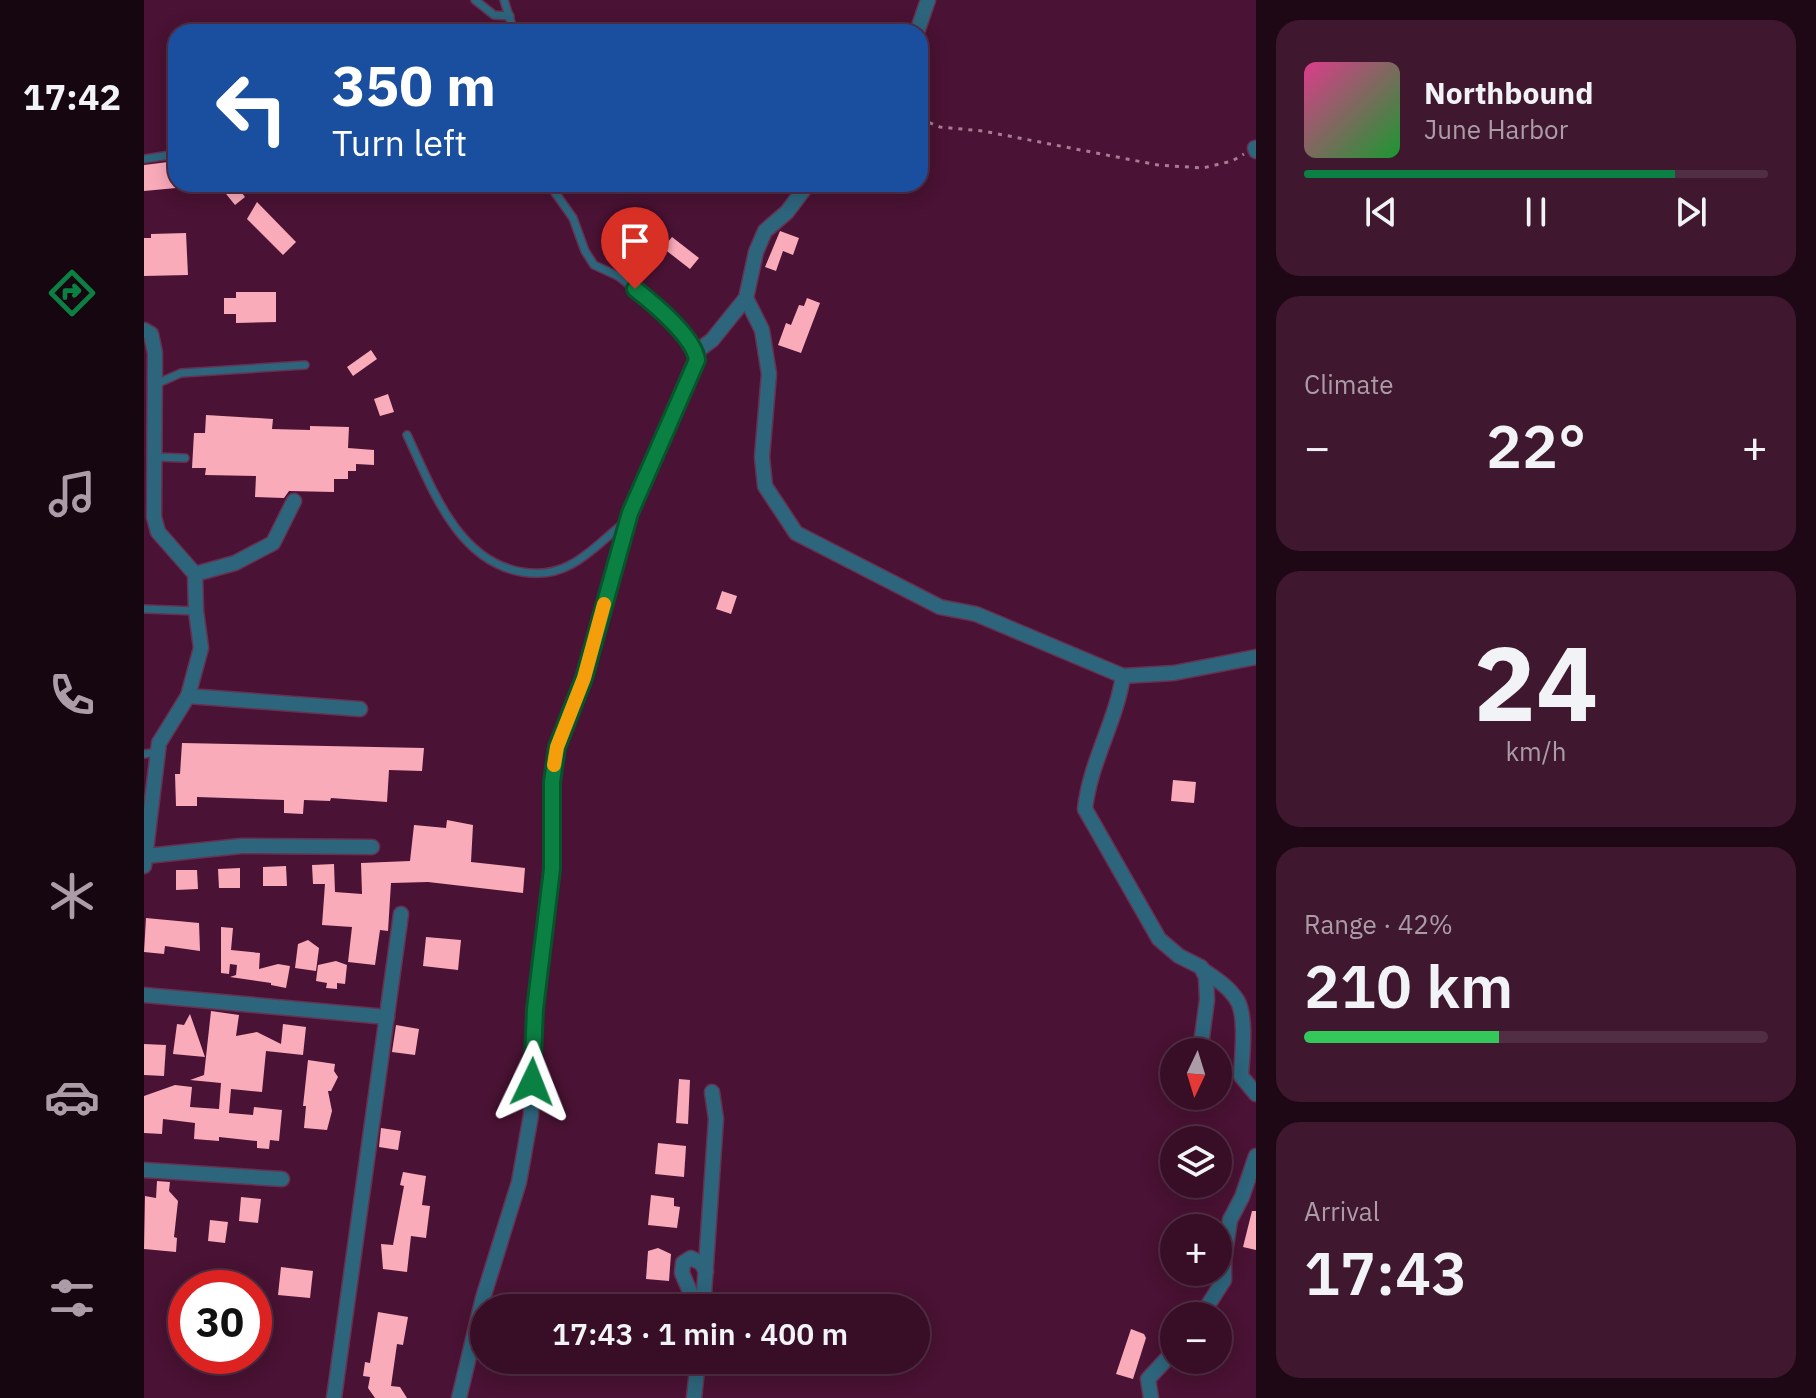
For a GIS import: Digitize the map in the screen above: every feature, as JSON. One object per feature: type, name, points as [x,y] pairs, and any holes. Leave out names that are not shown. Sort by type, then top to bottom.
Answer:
[{"type":"street","points":[[920,24],[928,0]]},
{"type":"street","points":[[459,1398],[483,1298],[519,1182],[531,1115],[535,1009],[552,869],[552,782],[557,747],[584,678],[629,519],[700,349],[712,340],[746,298],[756,252],[765,231],[787,212],[802,192]]},
{"type":"street","points":[[746,298],[762,330],[769,374],[762,457],[765,486],[796,533],[940,607],[976,614],[1123,676],[1174,673],[1256,657]]},
{"type":"street","points":[[144,330],[151,334],[154,344],[156,384],[152,501],[158,532],[195,574],[201,648],[188,696],[151,753],[145,861],[241,846],[372,847]]},
{"type":"street","points":[[195,574],[235,563],[273,543],[294,501]]},
{"type":"street","points":[[1123,676],[1097,754],[1085,809],[1159,939],[1179,956],[1222,983],[1238,1001],[1243,1035],[1241,1076],[1256,1094]]},
{"type":"street","points":[[188,696],[360,709]]},
{"type":"street","points":[[334,1398],[401,914]]},
{"type":"street","points":[[1202,1038],[1207,1000],[1203,970]]},
{"type":"street","points":[[144,995],[387,1017]]},
{"type":"street","points":[[704,1294],[716,1119],[712,1092]]},
{"type":"street","points":[[1210,1302],[1224,1280],[1230,1220],[1242,1197],[1256,1156]]},
{"type":"street","points":[[144,1170],[282,1179]]},
{"type":"street","points":[[691,1294],[682,1273],[683,1263],[691,1258],[701,1263],[706,1271]]},
{"type":"street","points":[[1151,1398],[1148,1379],[1160,1366]]},
{"type":"street","points":[[694,1398],[697,1374]]},
{"type":"lane","points":[[475,0],[494,15],[510,16]]},
{"type":"lane","points":[[504,0],[512,24]]},
{"type":"lane","points":[[144,159],[168,155]]},
{"type":"lane","points":[[555,192],[573,218],[585,251],[594,265],[618,276],[652,302],[694,348],[697,360]]},
{"type":"lane","points":[[156,384],[181,373],[305,365]]},
{"type":"lane","points":[[407,435],[450,521],[484,559],[506,569],[542,574],[573,564],[629,519]]},
{"type":"lane","points":[[154,457],[185,458]]},
{"type":"lane","points":[[144,609],[196,611]]},
{"type":"path","points":[[928,122],[940,127],[983,131],[1158,165],[1203,168],[1232,161],[1256,149]]},
{"type":"building","points":[[168,162],[168,189],[144,191],[144,165]]},
{"type":"building","points":[[224,192],[241,192],[245,197],[235,205]]},
{"type":"building","points":[[257,202],[296,242],[283,255],[247,219]]},
{"type":"building","points":[[780,231],[799,238],[793,255],[783,251],[776,271],[765,267]]},
{"type":"building","points":[[186,233],[188,275],[144,276],[144,238],[151,238],[151,234]]},
{"type":"building","points":[[672,237],[699,258],[690,269],[663,248]]},
{"type":"building","points":[[236,292],[276,292],[276,322],[236,323],[236,314],[224,314],[224,298],[236,298]]},
{"type":"building","points":[[807,298],[820,303],[801,353],[778,345],[786,323],[791,325],[799,305],[804,306]]},
{"type":"building","points":[[371,350],[377,359],[353,376],[347,367]]},
{"type":"building","points":[[388,394],[394,412],[380,416],[374,399]]},
{"type":"building","points":[[206,415],[273,419],[272,429],[349,427],[348,448],[374,450],[374,465],[356,464],[356,471],[348,471],[348,479],[334,479],[334,492],[289,491],[284,498],[255,497],[256,476],[205,475],[206,468],[192,468],[194,433],[205,433]]},
{"type":"building","points":[[722,591],[737,596],[731,614],[716,609]]},
{"type":"building","points":[[182,743],[424,748],[422,771],[389,770],[387,802],[331,798],[330,801],[304,800],[303,814],[284,813],[284,800],[197,797],[197,806],[176,806],[175,774],[180,774]]},
{"type":"building","points":[[1173,780],[1196,782],[1194,803],[1171,801]]},
{"type":"building","points":[[447,820],[473,825],[471,862],[525,868],[523,893],[428,882],[391,883],[388,931],[380,930],[375,965],[348,962],[352,927],[322,925],[325,884],[313,884],[312,865],[334,864],[335,892],[362,894],[361,863],[410,861],[414,825],[446,828]]},
{"type":"building","points":[[286,866],[287,886],[263,886],[263,867]]},
{"type":"building","points":[[240,868],[240,888],[219,888],[218,869]]},
{"type":"building","points":[[176,870],[197,870],[198,889],[176,890]]},
{"type":"building","points":[[146,918],[199,923],[200,951],[165,946],[164,954],[144,952]]},
{"type":"building","points":[[221,927],[233,928],[231,950],[260,953],[259,969],[278,964],[290,966],[286,988],[230,977],[236,975],[237,965],[230,964],[229,974],[221,973]]},
{"type":"building","points":[[426,937],[461,940],[458,970],[423,966]]},
{"type":"building","points":[[308,940],[319,948],[316,971],[295,968],[298,944]]},
{"type":"building","points":[[336,961],[347,965],[345,984],[337,983],[337,989],[326,988],[327,983],[316,981],[318,965]]},
{"type":"building","points":[[211,1011],[239,1015],[236,1036],[257,1032],[281,1044],[283,1024],[306,1027],[303,1055],[266,1051],[262,1092],[231,1089],[229,1113],[253,1115],[254,1107],[282,1110],[279,1141],[270,1140],[269,1149],[257,1148],[257,1141],[219,1137],[219,1141],[194,1139],[195,1123],[163,1119],[162,1134],[144,1133],[144,1096],[175,1085],[192,1087],[190,1107],[219,1109],[221,1083],[190,1080],[204,1075]]},
{"type":"building","points":[[190,1014],[205,1057],[173,1054],[177,1024],[184,1025]]},
{"type":"building","points":[[396,1025],[419,1029],[415,1055],[392,1052]]},
{"type":"building","points":[[144,1044],[166,1045],[164,1076],[144,1075]]},
{"type":"building","points":[[308,1060],[335,1064],[334,1071],[338,1077],[331,1091],[328,1091],[332,1111],[327,1130],[304,1128]]},
{"type":"building","points":[[679,1079],[690,1080],[688,1124],[676,1123]]},
{"type":"building","points":[[381,1128],[401,1131],[398,1150],[379,1147]]},
{"type":"building","points":[[658,1143],[686,1146],[684,1177],[655,1174]]},
{"type":"building","points":[[403,1172],[426,1176],[422,1205],[430,1206],[426,1238],[411,1236],[407,1272],[383,1269],[381,1244],[393,1245],[404,1186],[400,1185]]},
{"type":"building","points":[[157,1181],[170,1182],[169,1191],[178,1201],[174,1237],[177,1238],[176,1252],[144,1249],[145,1196],[156,1198]]},
{"type":"building","points":[[651,1195],[674,1198],[674,1206],[680,1207],[677,1228],[648,1225]]},
{"type":"building","points":[[241,1197],[261,1199],[258,1223],[239,1221]]},
{"type":"building","points":[[1252,1211],[1256,1211],[1256,1250],[1243,1247]]},
{"type":"building","points":[[210,1220],[228,1222],[225,1243],[208,1241]]},
{"type":"building","points":[[658,1248],[671,1254],[669,1281],[646,1279],[648,1251]]},
{"type":"building","points":[[281,1267],[313,1271],[310,1298],[278,1295]]},
{"type":"building","points":[[378,1312],[408,1317],[403,1345],[397,1344],[391,1386],[400,1387],[407,1398],[375,1398],[368,1388],[370,1377],[363,1376],[365,1362],[370,1363]]},
{"type":"building","points":[[1131,1329],[1144,1334],[1146,1338],[1133,1379],[1116,1374]]},
{"type":"slow traffic","points":[[554,765],[557,747],[584,678],[604,604]]},
{"type":"route","points":[[532,1082],[535,1009],[552,869],[552,782],[557,747],[584,678],[630,513],[697,360],[694,348],[676,327],[635,289]]}]
